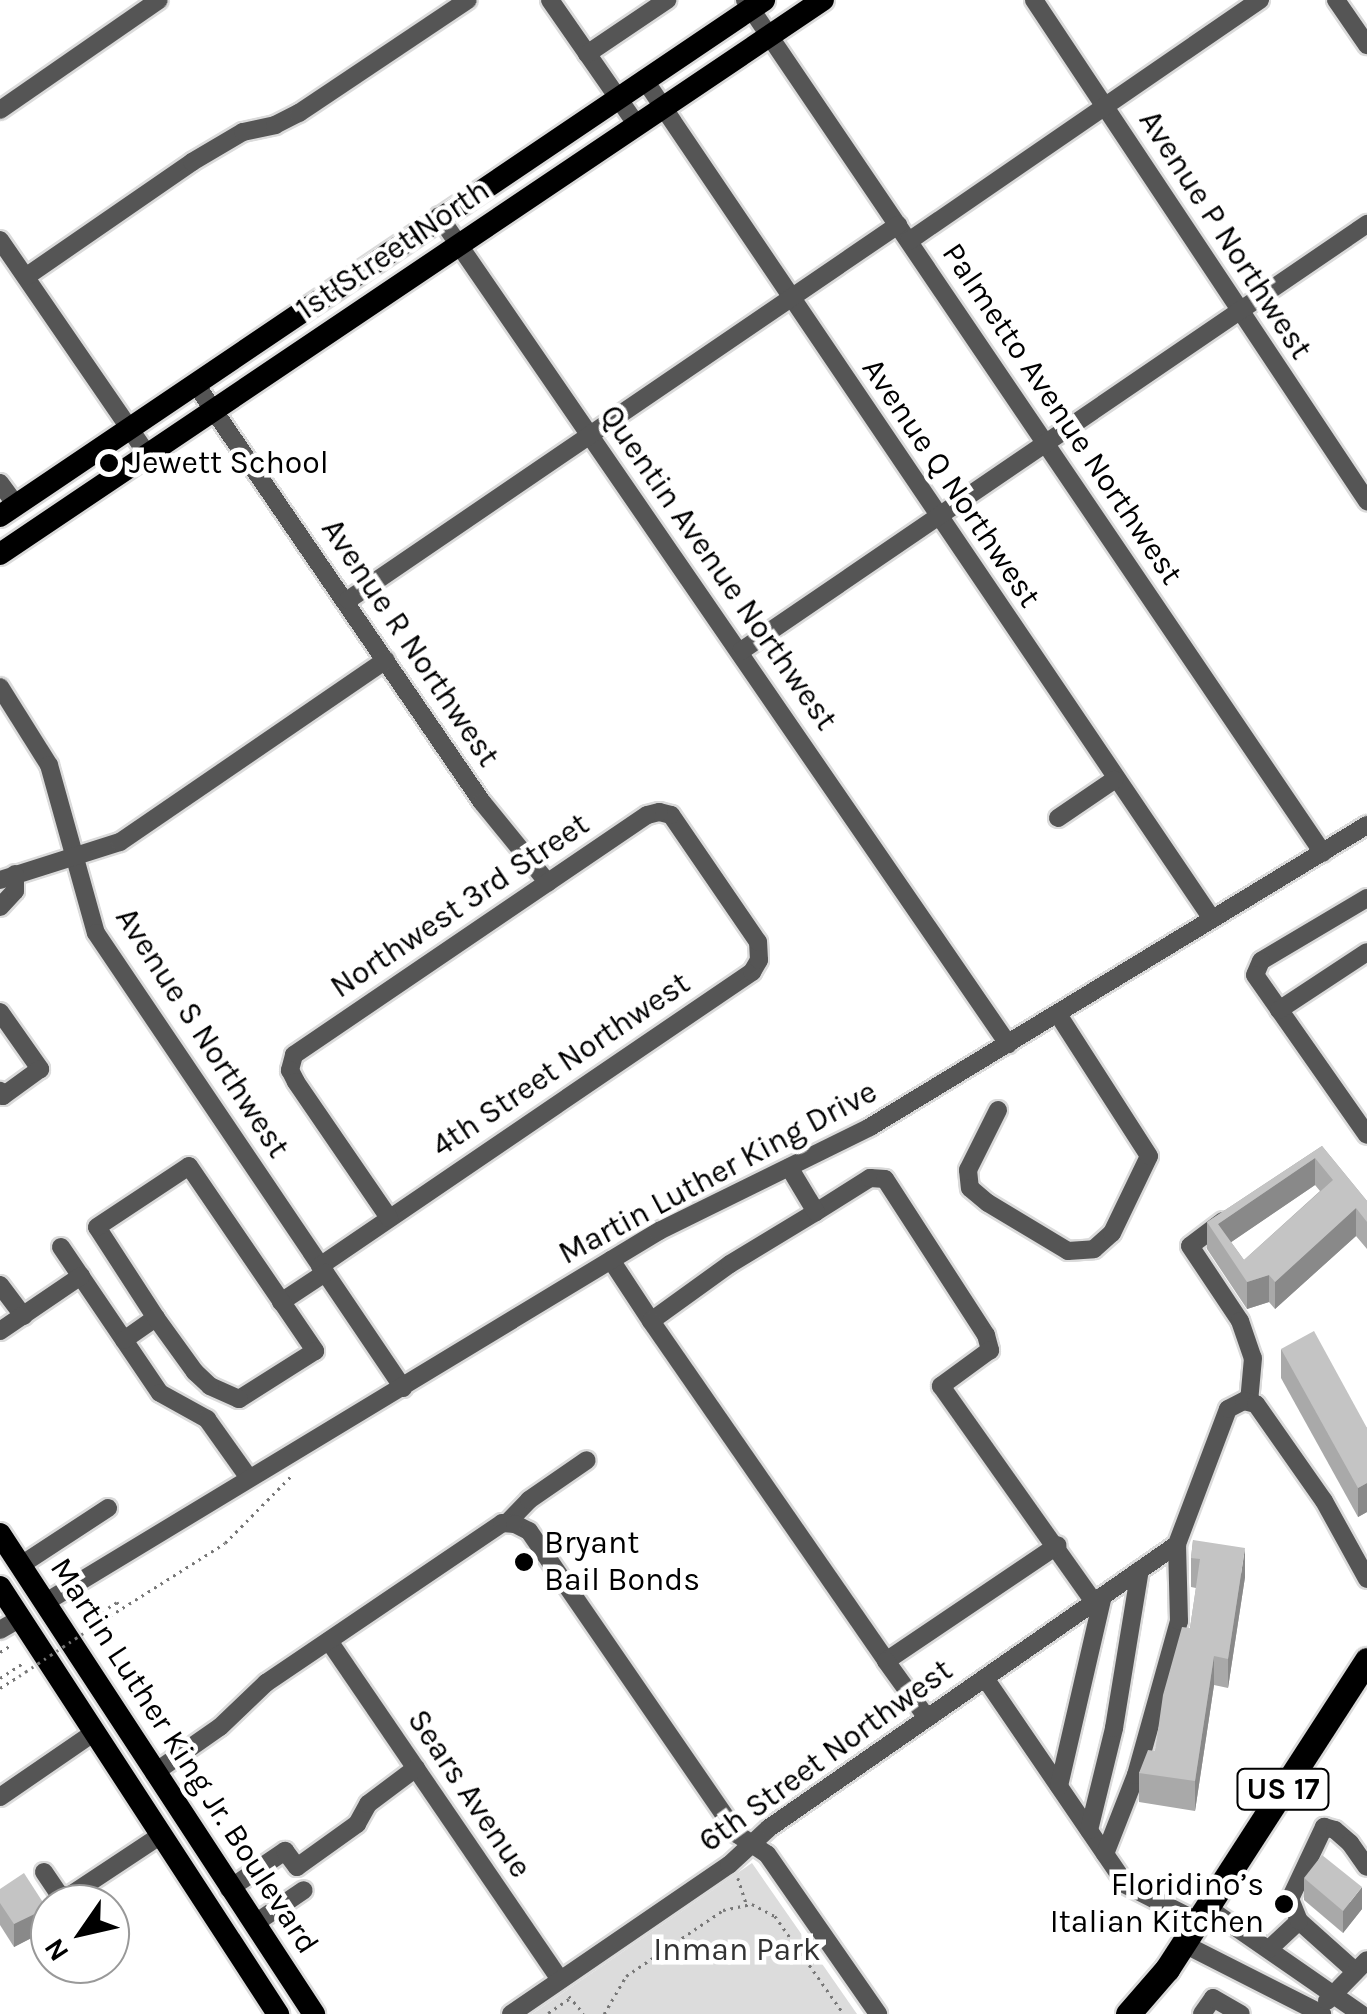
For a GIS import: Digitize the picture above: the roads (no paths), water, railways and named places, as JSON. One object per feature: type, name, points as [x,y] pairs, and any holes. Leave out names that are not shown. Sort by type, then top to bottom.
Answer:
[{"type":"highway","name":"US 17","points":[[1128,2014],[1167,1970],[1359,1690],[1367,1660]]},
{"type":"highway","name":"US 17","points":[[1147,2014],[1167,1970]]},
{"type":"main road","name":"1st Street North","points":[[0,554],[823,0]]},
{"type":"main road","name":"1st Street North","points":[[8,510],[753,3]]},
{"type":"main road","name":"Martin Luther King Jr. Boulevard","points":[[0,1534],[314,2014]]},
{"type":"main road","name":"Martin Luther King Jr. Boulevard","points":[[0,1586],[275,2010]]},
{"type":"street","points":[[0,110],[159,0]]},
{"type":"street","points":[[26,276],[192,162],[243,132],[275,126],[299,114],[468,0]]},
{"type":"street","points":[[550,0],[637,125]]},
{"type":"street","points":[[587,54],[667,0]]},
{"type":"street","name":"Avenue P Northwest","points":[[1034,0],[1367,501]]},
{"type":"street","points":[[909,241],[1260,0]]},
{"type":"street","points":[[1336,0],[1367,45]]},
{"type":"street","name":"Palmetto Avenue Northwest","points":[[753,3],[769,36],[1323,853]]},
{"type":"street","name":"Avenue Q Northwest","points":[[644,79],[1114,780],[1212,919]]},
{"type":"street","name":"Quentin Avenue Northwest","points":[[440,216],[1008,1044]]},
{"type":"street","points":[[348,600],[898,224]]},
{"type":"street","points":[[741,652],[1367,224]]},
{"type":"street","points":[[0,240],[148,455]]},
{"type":"street","name":"Avenue R Northwest","points":[[195,383],[348,600],[482,802],[548,884]]},
{"type":"street","points":[[0,483],[8,510]]},
{"type":"street","points":[[0,907],[15,891],[8,877],[120,842],[386,660]]},
{"type":"street","name":"Avenue S Northwest","points":[[0,688],[49,766],[96,933],[403,1388]]},
{"type":"street","points":[[1058,818],[1114,780]]},
{"type":"street","name":"Northwest 3rd Street","points":[[294,1059],[305,1047],[647,816],[664,813],[686,836],[758,942],[758,957]]},
{"type":"street","name":"Martin Luther King Drive","points":[[46,1602],[612,1260],[704,1207],[870,1127],[1367,825]]},
{"type":"street","points":[[1367,898],[1255,968],[1255,975],[1367,1136]]},
{"type":"street","points":[[1279,1010],[1367,952]]},
{"type":"street","name":"4th Street Northwest","points":[[281,1302],[389,1218],[752,972],[758,957]]},
{"type":"street","points":[[0,1012],[40,1069],[3,1096],[0,1091]]},
{"type":"street","points":[[998,1110],[968,1170],[970,1188],[988,1204],[1068,1251],[1094,1249],[1112,1233],[1149,1156],[1058,1014]]},
{"type":"street","name":"Avenue S Northwest","points":[[294,1059],[290,1070],[296,1082],[389,1218]]},
{"type":"street","points":[[1351,1112],[1367,1100]]},
{"type":"street","points":[[189,1166],[314,1351],[239,1399],[210,1386],[195,1372],[156,1318],[98,1227],[189,1166]]},
{"type":"street","points":[[789,1167],[816,1212]]},
{"type":"street","points":[[651,1321],[730,1264],[870,1178],[884,1180],[986,1335],[990,1350],[942,1386],[1098,1599],[1059,1786]]},
{"type":"street","points":[[1236,1213],[1190,1246],[1240,1320],[1252,1358],[1249,1402]]},
{"type":"street","points":[[61,1248],[160,1394],[207,1419],[248,1478]]},
{"type":"street","points":[[612,1260],[927,1718]]},
{"type":"street","points":[[0,1331],[81,1276]]},
{"type":"street","points":[[0,1285],[23,1316]]},
{"type":"street","points":[[124,1340],[156,1318]]},
{"type":"street","points":[[1106,1854],[1136,1775],[1179,1621],[1176,1544],[1228,1410],[1249,1402],[1256,1404],[1324,1501],[1342,1540],[1367,1579]]},
{"type":"street","points":[[154,1773],[220,1727],[256,1691],[329,1640],[511,1524],[529,1500],[587,1460]]},
{"type":"street","points":[[21,1565],[108,1508]]},
{"type":"street","points":[[511,1524],[529,1531],[737,1834],[767,1854],[878,2014]]},
{"type":"street","points":[[1342,1540],[1367,1544]]},
{"type":"street","name":"6th Street Northwest","points":[[510,2014],[728,1865],[927,1718],[1176,1544]]},
{"type":"street","points":[[886,1661],[1058,1545]]},
{"type":"street","points":[[1089,1830],[1114,1728],[1140,1570]]},
{"type":"street","points":[[0,1630],[20,1618]]},
{"type":"street","name":"Sears Avenue","points":[[329,1640],[560,1980]]},
{"type":"street","points":[[985,1678],[1126,1885],[1204,1915],[1269,1949],[1362,2014]]},
{"type":"street","points":[[0,1798],[96,1731]]},
{"type":"street","points":[[229,1888],[285,1851],[297,1867],[357,1824],[368,1804],[416,1768]]},
{"type":"street","points":[[1184,1944],[1320,2013],[1333,1993],[1361,1965],[1300,1921],[1290,1899],[1324,1827],[1350,1843],[1367,1867]]},
{"type":"street","points":[[44,1872],[58,1894],[69,1896],[161,1835]]},
{"type":"street","points":[[254,1924],[304,1890]]},
{"type":"street","points":[[1269,1949],[1300,1921]]},
{"type":"street","points":[[275,2010],[297,1989]]},
{"type":"street","points":[[1202,2014],[1213,1998],[1242,2014]]},
{"type":"place","name":"Jewett School","points":[[109,463]]},
{"type":"place","name":"Bryant Bail Bonds","points":[[524,1562]]},
{"type":"place","name":"Floridino’s Italian Kitchen","points":[[1284,1904]]},
{"type":"park label","name":"Inman Park","points":[[737,1950]]}]
